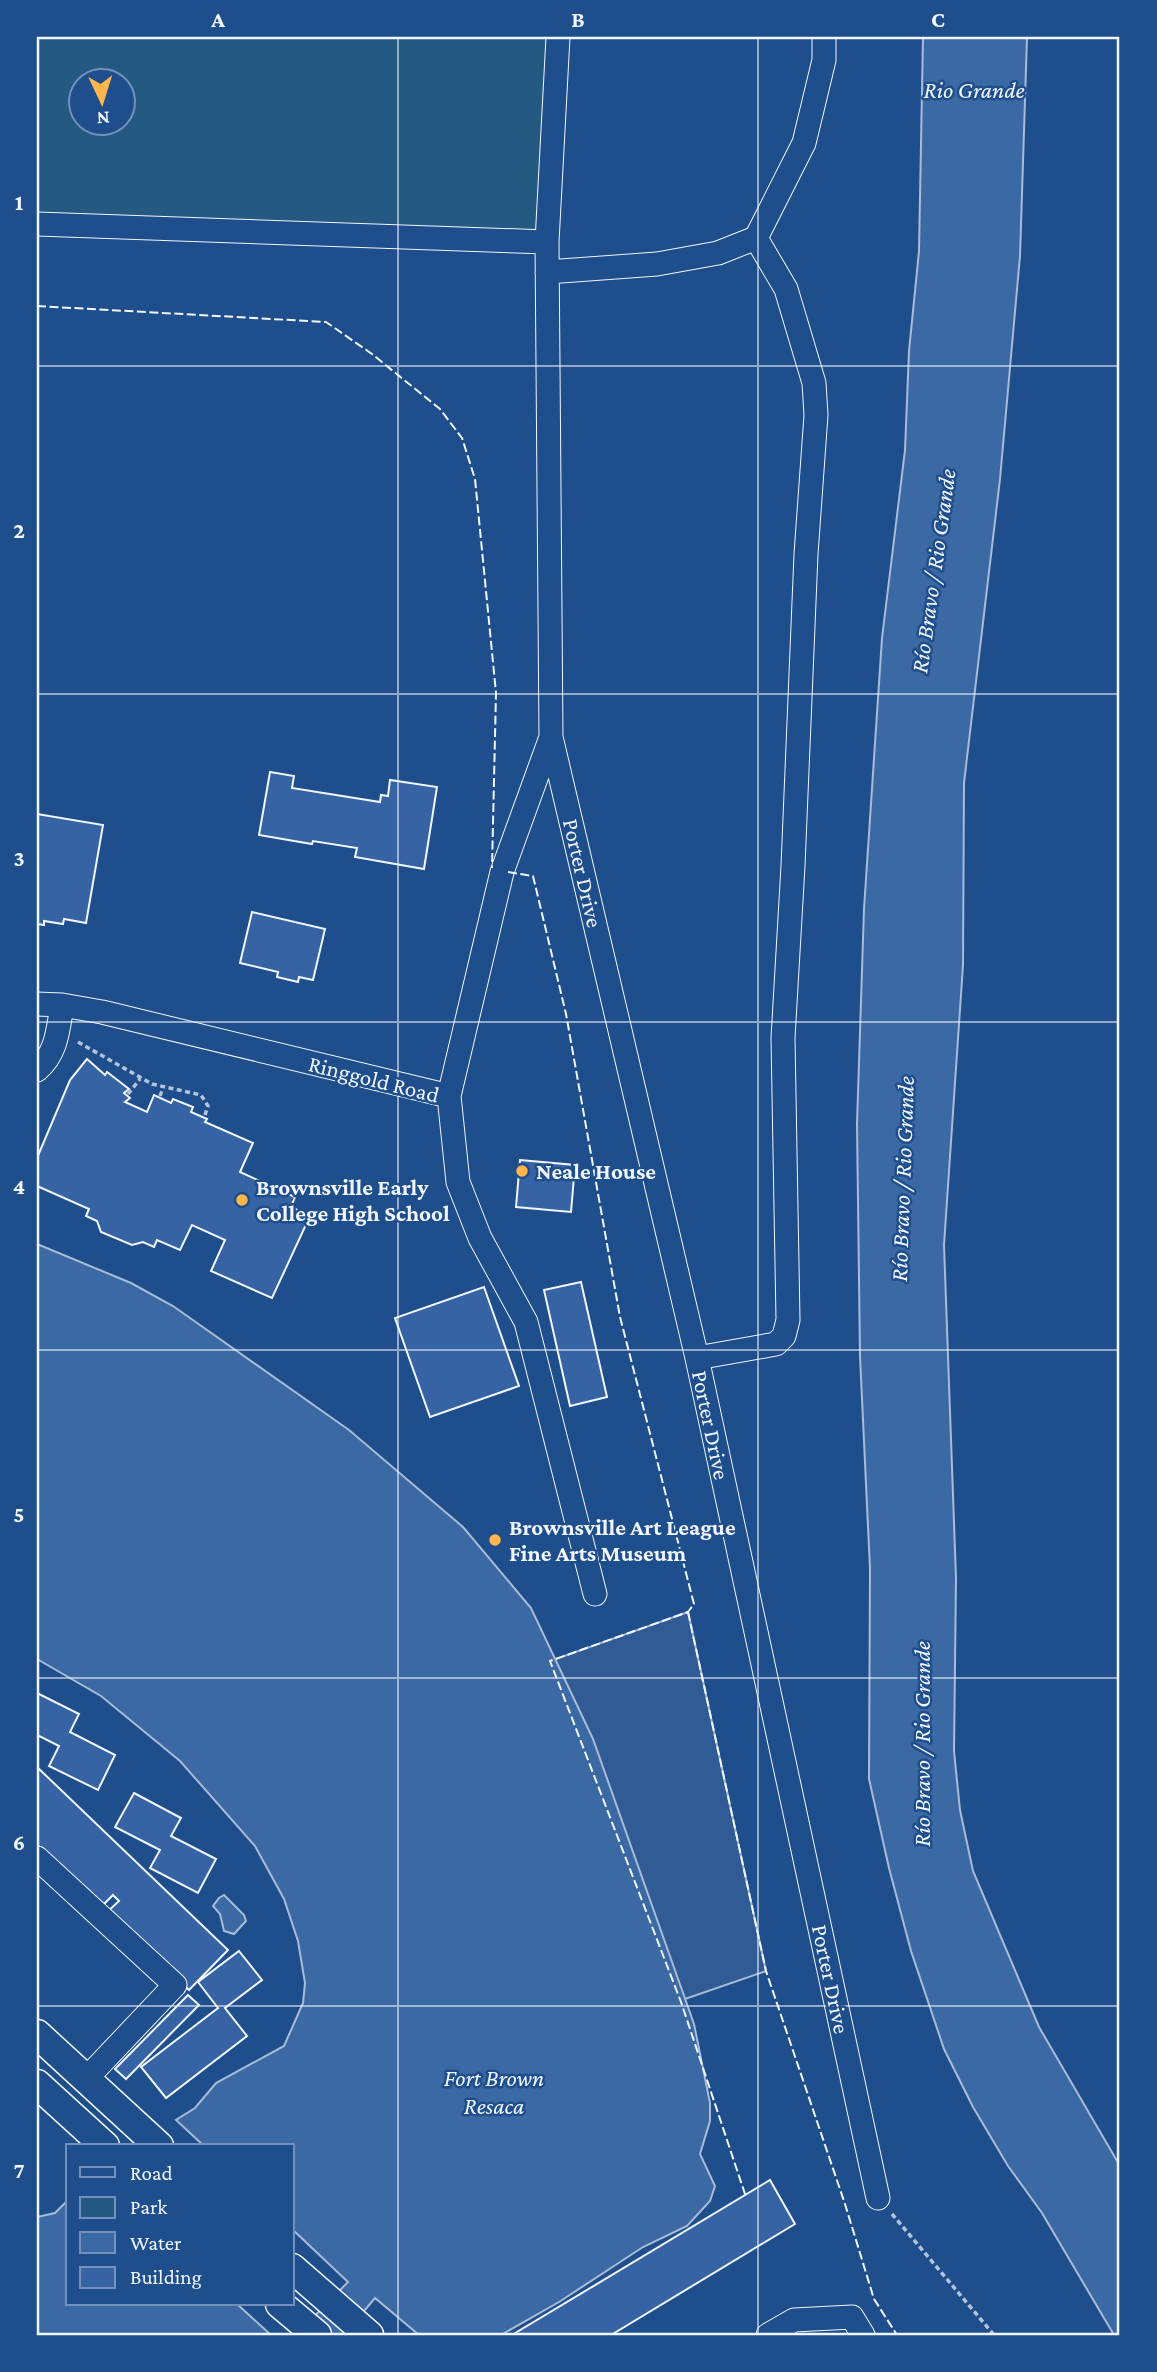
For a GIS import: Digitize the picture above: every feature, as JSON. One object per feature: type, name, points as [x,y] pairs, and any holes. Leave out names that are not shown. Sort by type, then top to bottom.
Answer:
[{"type":"main road","points":[[37,2034],[157,2144]]},
{"type":"main road","points":[[37,2084],[103,2144]]},
{"type":"main road","points":[[302,2277],[369,2335]]},
{"type":"main road","points":[[283,2306],[317,2335]]},
{"type":"street","points":[[449,1096],[502,872],[551,737],[547,242],[558,37]]},
{"type":"street","points":[[547,272],[657,264],[718,253],[756,238],[804,142],[824,60],[824,37]]},
{"type":"street","points":[[37,224],[547,242]]},
{"type":"street","points":[[696,1358],[776,1345],[784,1336],[788,1320],[783,1038],[806,554],[816,415],[814,383],[786,289],[756,238]]},
{"type":"street","name":"Porter Drive","points":[[551,737],[696,1358],[878,2198]]},
{"type":"street","name":"Ringgold Road","points":[[37,1004],[102,1012],[449,1096],[458,1182],[480,1238],[526,1322],[595,1594]]},
{"type":"street","points":[[37,1070],[48,1060],[56,1040],[62,1005]]},
{"type":"street","points":[[37,1857],[176,1985],[86,2079]]},
{"type":"street","points":[[768,2335],[794,2320],[857,2326]]},
{"type":"path","points":[[74,1039],[141,1079],[163,1088],[201,1095],[208,1105],[205,1115]]},
{"type":"path","points":[[128,1094],[141,1079]]},
{"type":"path","points":[[160,1096],[163,1088]]},
{"type":"path","points":[[878,2198],[994,2335]]},
{"type":"green space","points":[[37,37],[556,37],[547,242],[37,225]]},
{"type":"shaded area","points":[[688,1612],[766,1971],[685,1999],[550,1661]]},
{"type":"water","name":"Rio Grande","points":[[923,37],[1027,37],[1020,256],[1000,479],[964,783],[963,965],[944,1245],[956,1578],[954,1751],[960,1810],[973,1871],[1039,2027],[1120,2166],[1120,2335],[1114,2335],[1042,2213],[1008,2166],[973,2107],[944,2049],[911,1951],[869,1779],[870,1569],[860,1356],[857,1124],[864,909],[882,638],[905,450],[909,351],[919,251]]},
{"type":"water","name":"Fort Brown Resaca","points":[[37,1244],[131,1283],[173,1306],[349,1430],[463,1527],[531,1608],[593,1739],[694,2024],[710,2103],[710,2121],[700,2154],[715,2186],[710,2201],[687,2226],[643,2247],[559,2302],[501,2335],[419,2335],[375,2298],[344,2335],[296,2335],[348,2282],[294,2231],[294,2144],[202,2144],[176,2120],[195,2108],[216,2083],[284,2046],[303,2003],[305,1983],[298,1941],[284,1899],[255,1846],[180,1761],[101,1696],[37,1659]]},
{"type":"water","points":[[224,1895],[244,1915],[246,1921],[234,1934],[224,1931],[220,1914],[213,1906]]},
{"type":"water","points":[[66,2202],[66,2306],[239,2306],[271,2335],[37,2335],[37,2217],[55,2213]]},
{"type":"building","points":[[270,772],[294,776],[292,788],[380,802],[381,795],[388,796],[390,780],[437,787],[424,869],[355,857],[357,848],[259,835]]},
{"type":"building","points":[[37,814],[103,825],[86,923],[64,919],[63,924],[44,921],[44,925],[37,924]]},
{"type":"building","points":[[252,912],[325,929],[313,980],[299,977],[298,982],[277,977],[278,972],[240,963]]},
{"type":"building","points":[[87,1059],[105,1075],[107,1072],[129,1089],[124,1093],[130,1098],[125,1102],[147,1112],[154,1095],[171,1103],[173,1099],[193,1107],[191,1112],[207,1119],[205,1122],[253,1143],[240,1172],[295,1197],[291,1207],[310,1216],[272,1298],[211,1271],[225,1240],[192,1225],[180,1250],[157,1240],[154,1247],[143,1242],[132,1245],[101,1232],[97,1221],[86,1216],[89,1209],[37,1186],[37,1158],[70,1080]]},
{"type":"building","points":[[520,1160],[575,1165],[571,1212],[516,1207]]},
{"type":"building","points":[[581,1282],[607,1397],[570,1406],[544,1290]]},
{"type":"building","points":[[484,1287],[519,1386],[430,1417],[395,1318]]},
{"type":"building","points":[[37,1693],[79,1714],[70,1732],[115,1755],[98,1790],[49,1766],[59,1746],[37,1735]]},
{"type":"building","points":[[37,1767],[228,1950],[189,1990],[107,1912],[119,1901],[113,1895],[98,1910],[37,1852]]},
{"type":"building","points":[[134,1793],[181,1818],[171,1836],[216,1859],[198,1893],[150,1868],[160,1850],[115,1827]]},
{"type":"building","points":[[239,1951],[262,1980],[225,2008],[247,2036],[166,2098],[141,2067],[218,2008],[198,1982]]},
{"type":"building","points":[[188,1995],[199,2005],[126,2079],[115,2069]]},
{"type":"building","points":[[770,2180],[795,2224],[611,2335],[512,2335]]},
{"type":"fence","points":[[37,306],[326,322],[372,354],[440,409],[462,438],[475,479],[496,693],[492,868]]},
{"type":"fence","points":[[508,872],[533,876],[566,1014],[620,1317],[694,1604],[688,1612],[550,1661],[681,2002],[745,2194]]},
{"type":"fence","points":[[688,1612],[766,1971],[845,2204],[874,2299],[897,2335]]},
{"type":"place","name":"Neale House","points":[[522,1171]]},
{"type":"place","name":"Brownsville Early College High School","points":[[242,1200]]},
{"type":"place","name":"Brownsville Art League Fine Arts Museum","points":[[495,1540]]},
{"type":"water label","name":"Río Bravo / Rio Grande","points":[[933,571]]},
{"type":"water label","name":"Río Bravo / Rio Grande","points":[[902,1179]]},
{"type":"water label","name":"Río Bravo / Rio Grande","points":[[921,1744]]}]
